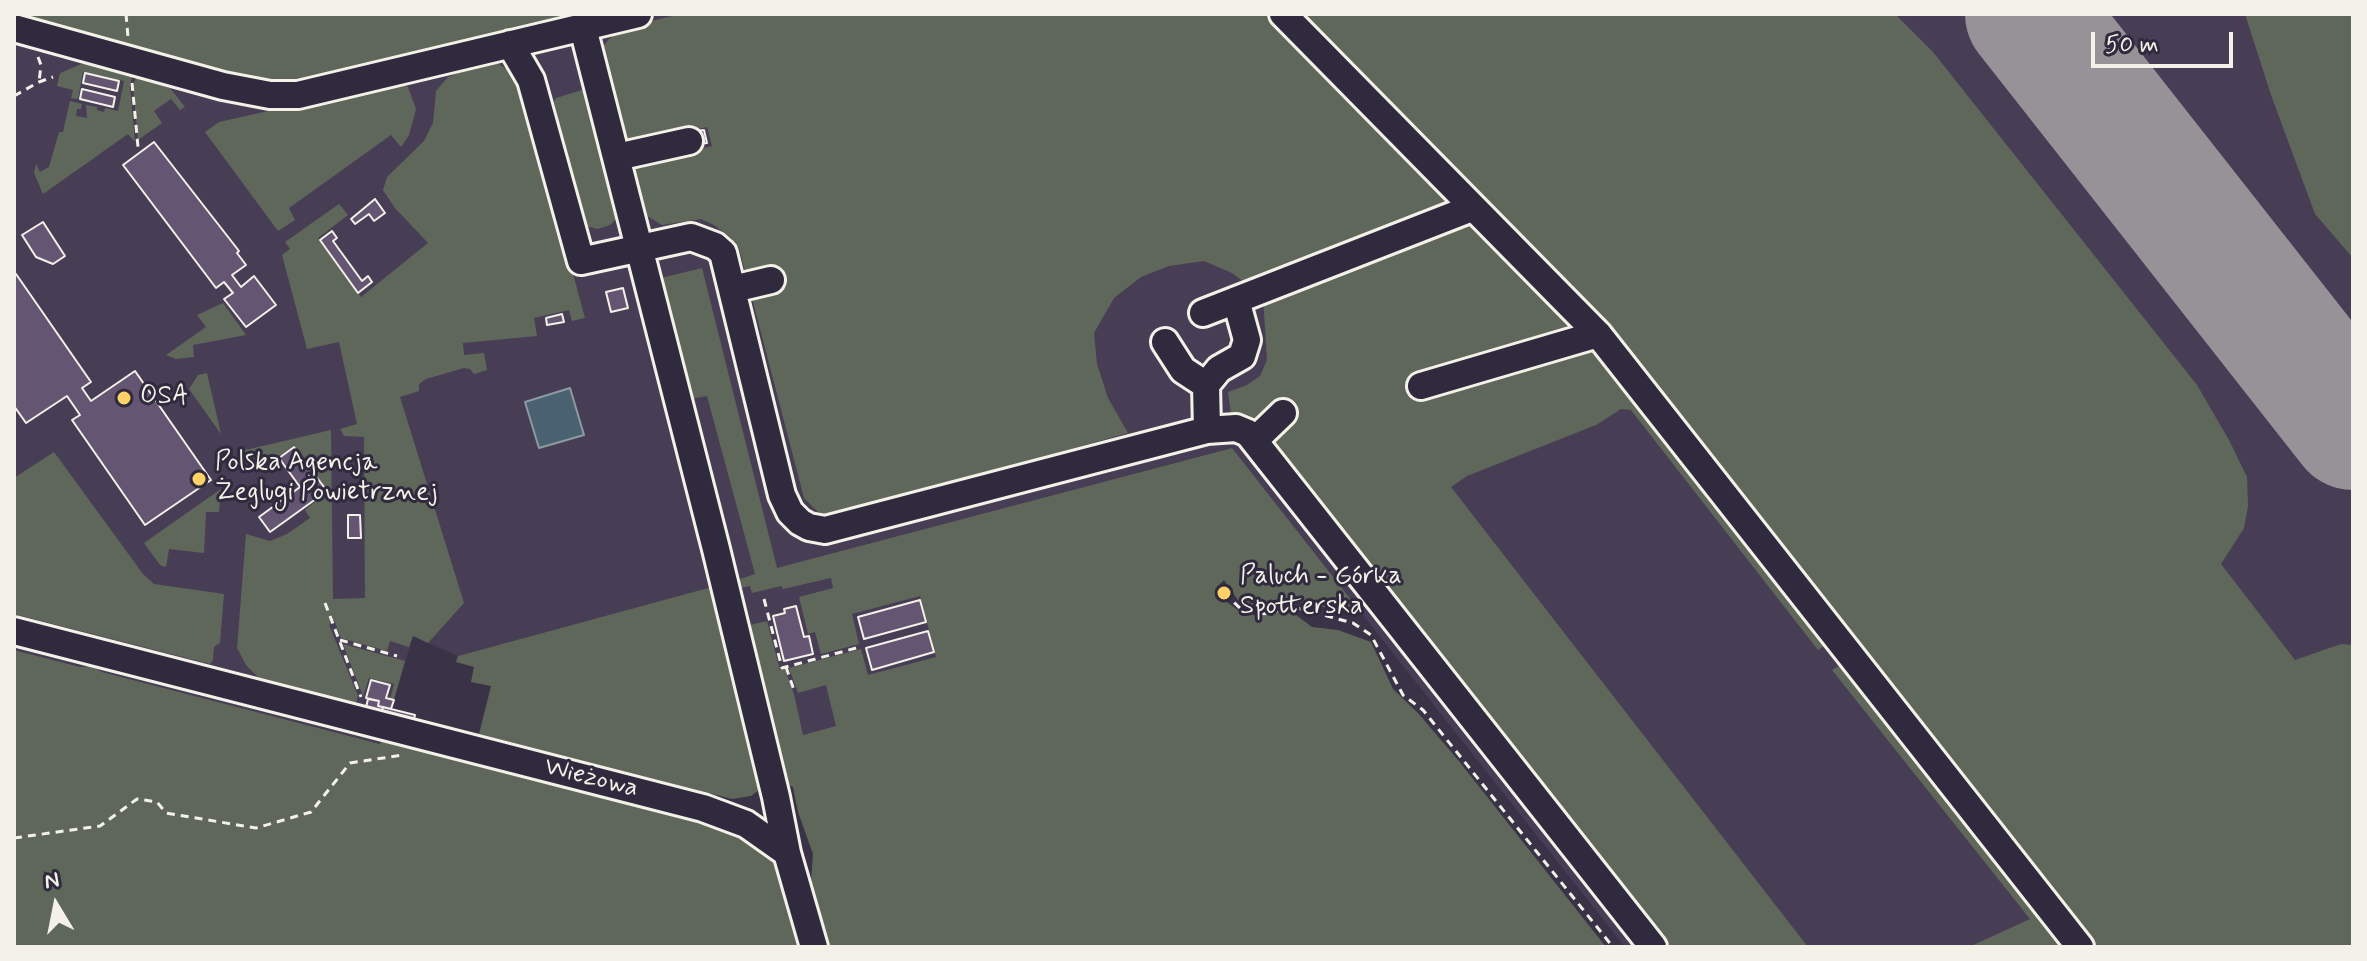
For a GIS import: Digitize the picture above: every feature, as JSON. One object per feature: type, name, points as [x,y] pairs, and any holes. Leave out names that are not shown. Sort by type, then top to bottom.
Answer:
[{"type":"lane","points":[[14,28],[223,86],[270,95],[298,95],[638,14]]},
{"type":"lane","points":[[1283,14],[1598,334],[2080,947]]},
{"type":"lane","points":[[583,28],[638,248],[650,281],[725,583],[787,853],[814,947]]},
{"type":"lane","points":[[510,44],[531,80],[581,261],[691,237],[715,246],[723,253],[782,495],[790,512],[809,527],[825,530],[1207,430],[1236,428],[1255,440],[1653,947]]},
{"type":"lane","points":[[617,157],[689,141]]},
{"type":"lane","points":[[1203,313],[1472,208]]},
{"type":"lane","points":[[733,289],[771,280]]},
{"type":"lane","points":[[1207,430],[1206,385],[1219,369],[1242,356],[1247,340],[1236,300]]},
{"type":"lane","points":[[1421,386],[1598,334]]},
{"type":"lane","points":[[1165,342],[1183,370],[1206,385]]},
{"type":"lane","points":[[1255,440],[1283,413]]},
{"type":"lane","name":"Wieżowa","points":[[14,631],[728,815],[762,834],[787,853]]},
{"type":"path","points":[[38,56],[41,65],[39,82]]},
{"type":"path","points":[[14,96],[53,77]]},
{"type":"path","points":[[134,77],[131,86],[138,147]]},
{"type":"path","points":[[1224,593],[1237,607],[1260,614],[1293,607],[1353,623],[1371,635],[1403,695],[1423,710],[1613,947]]},
{"type":"path","points":[[764,599],[782,668],[860,647]]},
{"type":"path","points":[[325,603],[361,699]]},
{"type":"path","points":[[339,639],[397,656]]},
{"type":"path","points":[[786,667],[795,693]]},
{"type":"path","points":[[14,838],[100,826],[137,799],[157,802],[166,813],[256,828],[311,812],[350,763],[400,757],[428,737]]},
{"type":"shaded area","points":[[14,14],[2353,14],[2353,947],[1625,947],[1231,448],[938,526],[980,764],[793,787],[734,581],[458,656],[413,636],[391,709],[383,708],[376,736],[382,738],[381,744],[102,672],[92,666],[80,667],[14,650]]},
{"type":"shaded area","points":[[14,14],[587,14],[287,84],[253,83]]},
{"type":"shaded area","points":[[681,14],[1269,14],[1459,205],[1249,286],[1232,273],[1204,261],[1169,266],[1141,277],[1114,298],[1094,333],[1097,364],[1108,398],[1128,433],[832,516],[818,512],[804,498],[739,248],[714,225],[701,219],[662,225],[644,214],[629,166],[712,146],[707,127],[625,146],[603,58],[603,47],[608,40],[626,27]]},
{"type":"shaded area","points":[[1297,14],[1895,14],[1933,52],[2197,385],[2247,477],[2248,506],[2244,528],[2221,564],[2295,660],[2341,644],[2353,645],[2353,947],[2094,947],[1603,324]]},
{"type":"shaded area","points":[[2245,14],[2353,14],[2353,258],[2315,214]]},
{"type":"shaded area","points":[[493,60],[512,73],[526,101],[585,318],[572,321],[569,310],[534,318],[537,336],[463,343],[464,355],[484,353],[487,370],[474,374],[464,368],[426,379],[419,384],[419,391],[400,397],[464,603],[428,643],[413,636],[409,647],[390,641],[387,651],[341,638],[334,620],[329,625],[358,696],[356,703],[258,677],[246,665],[237,648],[246,534],[270,541],[287,534],[310,518],[305,510],[328,491],[294,445],[269,464],[245,457],[241,451],[331,430],[333,599],[365,598],[364,437],[344,436],[340,429],[357,424],[339,342],[307,349],[282,255],[290,249],[285,242],[339,204],[348,215],[318,238],[361,297],[428,243],[395,208],[383,190],[387,177],[424,141],[433,123],[436,91],[448,77]]},
{"type":"shaded area","points":[[84,63],[132,77],[130,86],[135,142],[128,134],[43,194],[34,173],[36,164],[40,172],[49,167],[59,132],[63,132],[70,101],[82,104],[76,116],[87,118],[86,105],[104,112],[105,108],[118,111],[124,81],[83,72],[78,99],[71,98],[73,90],[57,86],[60,73]]},
{"type":"shaded area","points":[[136,78],[170,88],[185,107],[180,110],[171,99],[154,111],[162,123],[138,140],[133,86]]},
{"type":"shaded area","points":[[402,81],[408,87],[416,109],[409,135],[401,147],[391,135],[289,208],[295,220],[278,231],[205,132],[219,122]]},
{"type":"shaded area","points":[[582,90],[590,91],[618,211],[610,225],[598,229],[585,226],[582,220],[554,102],[556,98]]},
{"type":"shaded area","points":[[1472,219],[1595,346],[1822,638],[1824,646],[1818,650],[1631,410],[1621,409],[1596,425],[1467,476],[1451,487],[1808,947],[1669,947],[1269,436],[1255,424],[1231,414],[1228,392],[1260,376],[1267,360],[1263,296]]},
{"type":"shaded area","points":[[702,268],[777,568],[1232,448],[1363,615],[1294,601],[1268,611],[1242,606],[1224,580],[1215,589],[1220,597],[1239,611],[1247,611],[1257,617],[1288,609],[1312,627],[1338,630],[1371,642],[1393,689],[1458,760],[1606,947],[828,947],[811,881],[813,854],[793,787],[785,783],[746,626],[767,621],[780,670],[785,669],[794,694],[803,735],[836,726],[826,685],[798,693],[789,668],[861,649],[868,675],[936,657],[920,596],[852,614],[859,644],[821,654],[815,632],[808,634],[799,597],[833,588],[831,578],[752,593],[750,586],[736,589],[734,581],[755,574],[707,396],[690,399],[661,278]]},
{"type":"shaded area","points":[[223,303],[246,335],[193,345],[194,357],[176,359],[166,355],[206,327],[197,315]]},
{"type":"shaded area","points":[[207,373],[221,434],[189,389],[198,375]]},
{"type":"shaded area","points":[[54,452],[143,574],[154,584],[224,594],[220,643],[214,647],[210,664],[14,614],[14,478]]},
{"type":"shaded area","points":[[221,489],[219,512],[206,512],[204,553],[169,549],[166,567],[160,565],[144,543]]},
{"type":"shaded area","points":[[719,585],[766,785],[751,796],[732,799],[479,734],[491,686],[471,682],[474,667],[456,662],[458,656]]},
{"type":"shaded area","points":[[343,644],[405,661],[394,700],[390,699],[394,684],[369,678],[363,696]]},
{"type":"shaded area","points":[[14,650],[80,667],[92,666],[102,672],[380,744],[382,738],[730,827],[771,859],[780,870],[806,947],[14,947]]},
{"type":"shaded area","points":[[1844,667],[2070,947],[1969,947],[2030,919],[1832,670]]},
{"type":"water","points":[[570,388],[584,435],[539,448],[525,402]]},
{"type":"building","points":[[85,73],[119,81],[117,91],[83,83]]},
{"type":"building","points":[[82,89],[115,97],[113,107],[80,99]]},
{"type":"building","points":[[704,130],[707,143],[698,144],[696,131]]},
{"type":"building","points":[[154,142],[239,251],[237,253],[246,265],[232,275],[241,287],[254,276],[276,305],[246,327],[224,299],[233,293],[224,282],[216,288],[123,165]]},
{"type":"building","points":[[375,199],[385,213],[374,221],[369,214],[355,224],[351,219]]},
{"type":"building","points":[[43,222],[65,256],[53,264],[36,257],[22,235]]},
{"type":"building","points":[[332,231],[337,238],[333,241],[362,281],[368,276],[372,282],[358,293],[320,240]]},
{"type":"building","name":"OSA","points":[[16,274],[91,382],[82,388],[91,401],[135,371],[211,480],[145,525],[72,420],[80,415],[67,396],[26,423],[14,406]]},
{"type":"building","points":[[623,288],[628,308],[611,312],[606,292]]},
{"type":"building","points":[[562,314],[564,322],[547,325],[546,318]]},
{"type":"building","points":[[294,447],[327,491],[270,532],[259,517],[300,487],[279,458]]},
{"type":"building","points":[[348,515],[360,515],[361,538],[348,538]]},
{"type":"building","points":[[920,600],[926,622],[864,639],[858,617]]},
{"type":"building","points":[[796,606],[804,637],[809,636],[813,654],[784,661],[773,616]]},
{"type":"building","points":[[928,631],[934,652],[872,670],[866,648]]},
{"type":"building","points":[[371,680],[390,685],[386,698],[394,700],[391,709],[378,706],[379,701],[366,698]]},
{"type":"building","points":[[368,699],[379,701],[378,706],[383,707],[380,716],[365,712]]},
{"type":"building","points":[[383,707],[415,715],[408,744],[376,737]]},
{"type":"runway","points":[[2029,14],[2353,426]]},
{"type":"place","name":"OSA","points":[[124,398]]},
{"type":"place","name":"Polska Agencja Żeglugi Powietrznej","points":[[199,479]]},
{"type":"place","name":"Paluch - Górka Spotterska","points":[[1224,593]]}]
